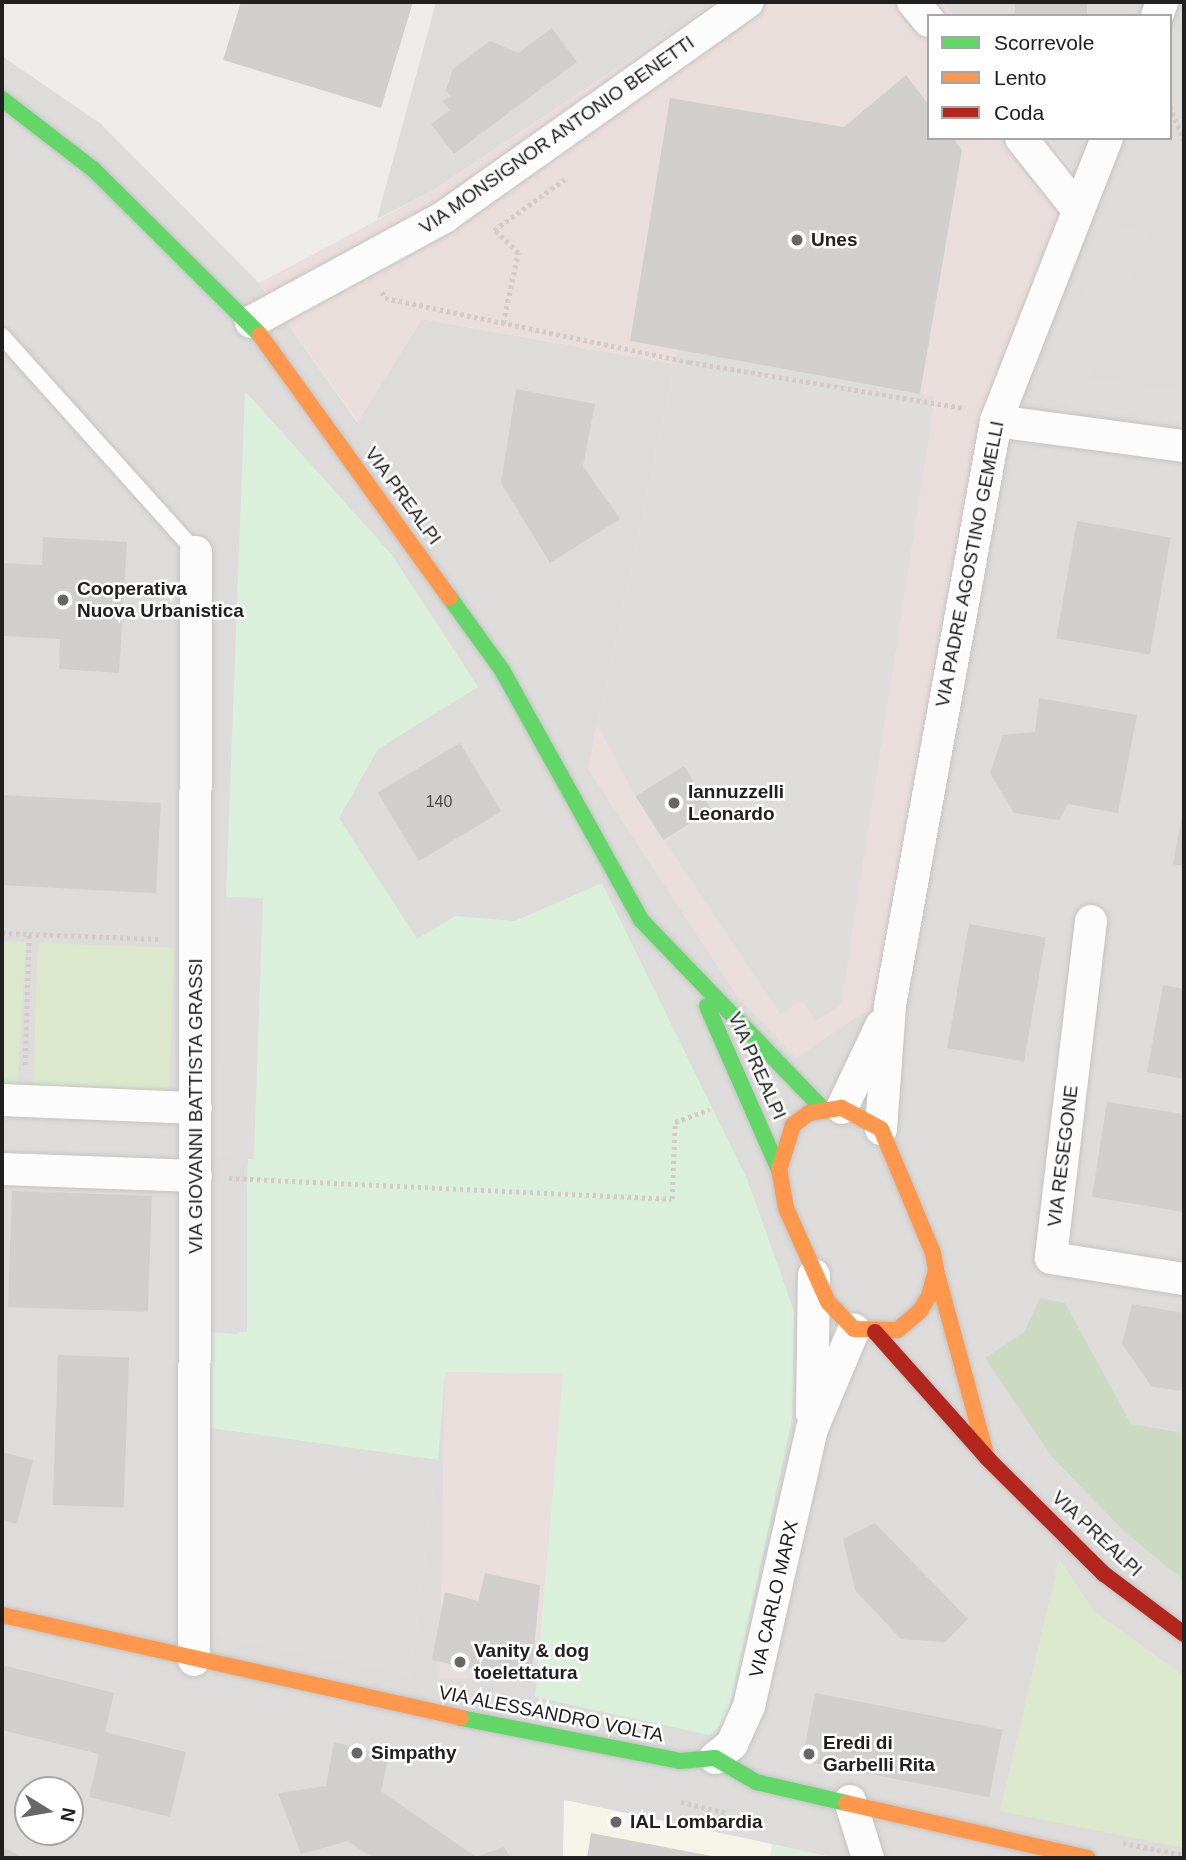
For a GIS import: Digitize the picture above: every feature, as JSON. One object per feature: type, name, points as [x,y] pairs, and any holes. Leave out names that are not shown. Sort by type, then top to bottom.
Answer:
[{"type":"street","name":"VIA MONSIGNOR ANTONIO BENETTI","points":[[251,323],[444,217],[748,2]]},
{"type":"street","points":[[914,2],[927,18]]},
{"type":"street","name":"VIA PREALPI","points":[[2,99],[93,169],[251,323],[502,670],[641,920],[695,978],[833,1109],[880,1129],[928,1237],[988,1459]]},
{"type":"street","points":[[1023,140],[1078,210]]},
{"type":"street","name":"VIA PADRE AGOSTINO GEMELLI","points":[[880,1129],[890,1005],[997,418],[1106,140]]},
{"type":"street","points":[[997,418],[1184,446]]},
{"type":"street","name":"VIA GIOVANNI BATTISTA GRASSI","points":[[194,1660],[196,552]]},
{"type":"street","name":"VIA RESEGONE","points":[[1090,921],[1051,1258],[1184,1279]]},
{"type":"street","name":"VIA PREALPI","points":[[695,978],[779,1170],[786,1208],[814,1276],[828,1302],[864,1331],[1104,1574],[1184,1634]]},
{"type":"street","name":"VIA PADRE AGOSTINO GEMELLI","points":[[833,1109],[890,1005]]},
{"type":"street","points":[[13,1100],[196,1108]]},
{"type":"street","points":[[779,1170],[793,1125],[809,1113],[833,1109]]},
{"type":"street","points":[[2,1169],[196,1176]]},
{"type":"street","points":[[864,1331],[897,1331],[920,1311],[936,1270]]},
{"type":"street","name":"VIA CARLO MARX","points":[[715,1758],[732,1744],[749,1706],[812,1429],[814,1276]]},
{"type":"street","name":"VIA CARLO MARX","points":[[812,1429],[864,1331]]},
{"type":"street","name":"VIA ALESSANDRO VOLTA","points":[[2,1615],[194,1660],[668,1759],[715,1758]]},
{"type":"street","points":[[715,1758],[755,1782],[850,1801],[1088,1858]]},
{"type":"street","points":[[850,1801],[869,1858]]},
{"type":"lane","points":[[2,337],[196,552]]},
{"type":"path","points":[[1172,111],[1184,140]]},
{"type":"path","points":[[503,323],[519,253],[495,230],[569,176]]},
{"type":"path","points":[[365,261],[385,298],[689,362],[997,418]]},
{"type":"path","points":[[2,933],[196,940]]},
{"type":"path","points":[[13,1100],[29,934]]},
{"type":"path","points":[[196,1176],[672,1199],[675,1122],[712,1108]]},
{"type":"shaded area","points":[[436,2],[716,2],[432,191],[377,219]]},
{"type":"shaded area","points":[[716,2],[943,2],[952,14],[927,14],[927,140],[1049,140],[1074,173],[987,404],[880,1001],[796,1058],[737,996],[588,769],[675,364],[422,319],[358,422],[259,283],[432,191]]},
{"type":"shaded area","points":[[943,2],[1184,2],[1184,1858],[836,1858],[565,1800],[563,1858],[2,1858],[2,56],[101,124],[259,283],[357,422],[422,319],[675,364],[588,769],[987,404],[1074,173],[1049,140],[1172,140],[1172,14],[952,14]]},
{"type":"shaded area","points":[[1115,222],[1147,235],[1087,377],[1184,392],[1184,420],[1071,407],[1053,377]]},
{"type":"shaded area","points":[[678,350],[935,397],[841,1005],[816,1021],[802,1001],[780,1014],[665,842],[711,810],[684,766],[636,797],[597,725]]},
{"type":"shaded area","points":[[226,897],[263,898],[254,1159],[217,1158]]},
{"type":"shaded area","points":[[214,1185],[247,1185],[247,1332],[214,1332]]},
{"type":"shaded area","points":[[445,1372],[564,1374],[559,1680],[440,1678]]},
{"type":"shaded area","points":[[203,1427],[438,1460],[411,1676],[201,1634]]},
{"type":"shaded area","name":"IAL Lombardia","points":[[564,1800],[772,1844],[770,1858],[563,1858]]},
{"type":"green space","points":[[245,391],[392,555],[478,687],[378,749],[339,818],[417,939],[455,916],[515,921],[602,883],[747,1179],[794,1311],[792,1419],[727,1719],[710,1735],[535,1697],[563,1374],[445,1372],[438,1460],[203,1427],[206,1332],[238,1334],[263,898],[226,897]]},
{"type":"green space","points":[[2,941],[26,942],[17,1093],[2,1092]]},
{"type":"green space","points":[[38,943],[174,948],[169,1097],[33,1092]]},
{"type":"green space","points":[[1040,1298],[1065,1303],[1131,1424],[1184,1433],[1184,1581],[1126,1533],[1052,1457],[985,1358],[1024,1332]]},
{"type":"green space","points":[[1059,1559],[1095,1612],[1184,1676],[1184,1848],[1000,1811]]},
{"type":"green space","points":[[772,1844],[836,1858],[770,1858]]},
{"type":"building","points":[[241,2],[413,2],[381,108],[223,60]]},
{"type":"building","points":[[1015,2],[1087,2],[1087,14],[1015,14]]},
{"type":"building","points":[[552,28],[577,62],[454,154],[431,124],[450,110],[442,101],[450,96],[446,90],[453,69],[490,41],[518,53]]},
{"type":"building","name":"Unes","points":[[906,75],[927,102],[927,140],[954,140],[962,150],[920,394],[630,341],[670,98],[844,127]]},
{"type":"building","points":[[516,389],[595,404],[583,466],[620,519],[550,563],[501,483]]},
{"type":"building","points":[[1077,521],[1171,537],[1150,655],[1056,638]]},
{"type":"building","name":"Cooperativa Nuova Urbanistica","points":[[43,537],[127,542],[119,673],[59,669],[60,639],[2,636],[2,563],[42,565]]},
{"type":"building","points":[[1039,698],[1137,715],[1118,813],[1068,804],[1059,820],[1014,813],[990,773],[1003,735],[1035,732]]},
{"type":"building","points":[[460,743],[501,812],[419,861],[378,792]]},
{"type":"building","name":"Iannuzzelli Leonardo","points":[[684,766],[712,810],[663,840],[636,796]]},
{"type":"building","points":[[3,795],[161,803],[156,893],[2,885]]},
{"type":"building","points":[[1184,811],[1184,866],[1173,864]]},
{"type":"building","points":[[969,924],[1046,938],[1024,1062],[947,1048]]},
{"type":"building","points":[[1163,985],[1184,989],[1184,1079],[1147,1072]]},
{"type":"building","points":[[1107,1102],[1184,1114],[1184,1212],[1092,1197]]},
{"type":"building","points":[[12,1191],[152,1196],[148,1312],[8,1307]]},
{"type":"building","points":[[1132,1304],[1184,1313],[1184,1391],[1152,1387],[1122,1344]]},
{"type":"building","points":[[58,1355],[129,1357],[124,1507],[53,1505]]},
{"type":"building","points":[[2,1452],[33,1460],[17,1524],[2,1520]]},
{"type":"building","points":[[875,1523],[968,1619],[945,1642],[901,1639],[855,1590],[843,1539]]},
{"type":"building","points":[[485,1573],[540,1585],[531,1683],[432,1660],[445,1592],[478,1601]]},
{"type":"building","points":[[2,1665],[114,1693],[105,1732],[186,1752],[170,1817],[89,1797],[99,1754],[2,1730]]},
{"type":"building","points":[[815,1693],[1002,1729],[989,1797],[802,1761]]},
{"type":"building","points":[[334,1742],[389,1756],[381,1791],[476,1857],[504,1847],[511,1858],[373,1858],[348,1841],[301,1854],[278,1793],[326,1786]]},
{"type":"building","points":[[591,1833],[717,1857],[717,1858],[587,1858]]},
{"type":"building","points":[[2,1846],[23,1858],[2,1858]]},
{"type":"traffic: fast","points":[[2,99],[93,169],[260,335]]},
{"type":"traffic: fast","points":[[450,598],[502,670],[641,920],[824,1110]]},
{"type":"traffic: fast","points":[[707,1006],[779,1170]]},
{"type":"traffic: fast","points":[[461,1718],[680,1761],[715,1758],[756,1782],[846,1803]]},
{"type":"traffic: slow","points":[[260,335],[450,598]]},
{"type":"traffic: slow","points":[[842,1108],[881,1129],[933,1253],[936,1270],[929,1296],[920,1311],[897,1330],[854,1329],[828,1302],[786,1208],[779,1170],[793,1125],[809,1113],[842,1108]]},
{"type":"traffic: slow","points":[[936,1270],[985,1450]]},
{"type":"traffic: slow","points":[[2,1615],[461,1718]]},
{"type":"traffic: slow","points":[[846,1803],[1088,1858]]},
{"type":"traffic: jam","points":[[875,1332],[988,1459],[1104,1574],[1184,1634]]},
{"type":"place","name":"Unes","points":[[797,240]]},
{"type":"place","name":"Cooperativa Nuova Urbanistica","points":[[63,600]]},
{"type":"place","name":"Iannuzzelli Leonardo","points":[[674,803]]},
{"type":"place","name":"Vanity & dog toelettatura","points":[[460,1662]]},
{"type":"place","name":"Simpathy","points":[[357,1753]]},
{"type":"place","name":"Eredi di Garbelli Rita","points":[[809,1754]]},
{"type":"place","name":"IAL Lombardia","points":[[616,1822]]}]
